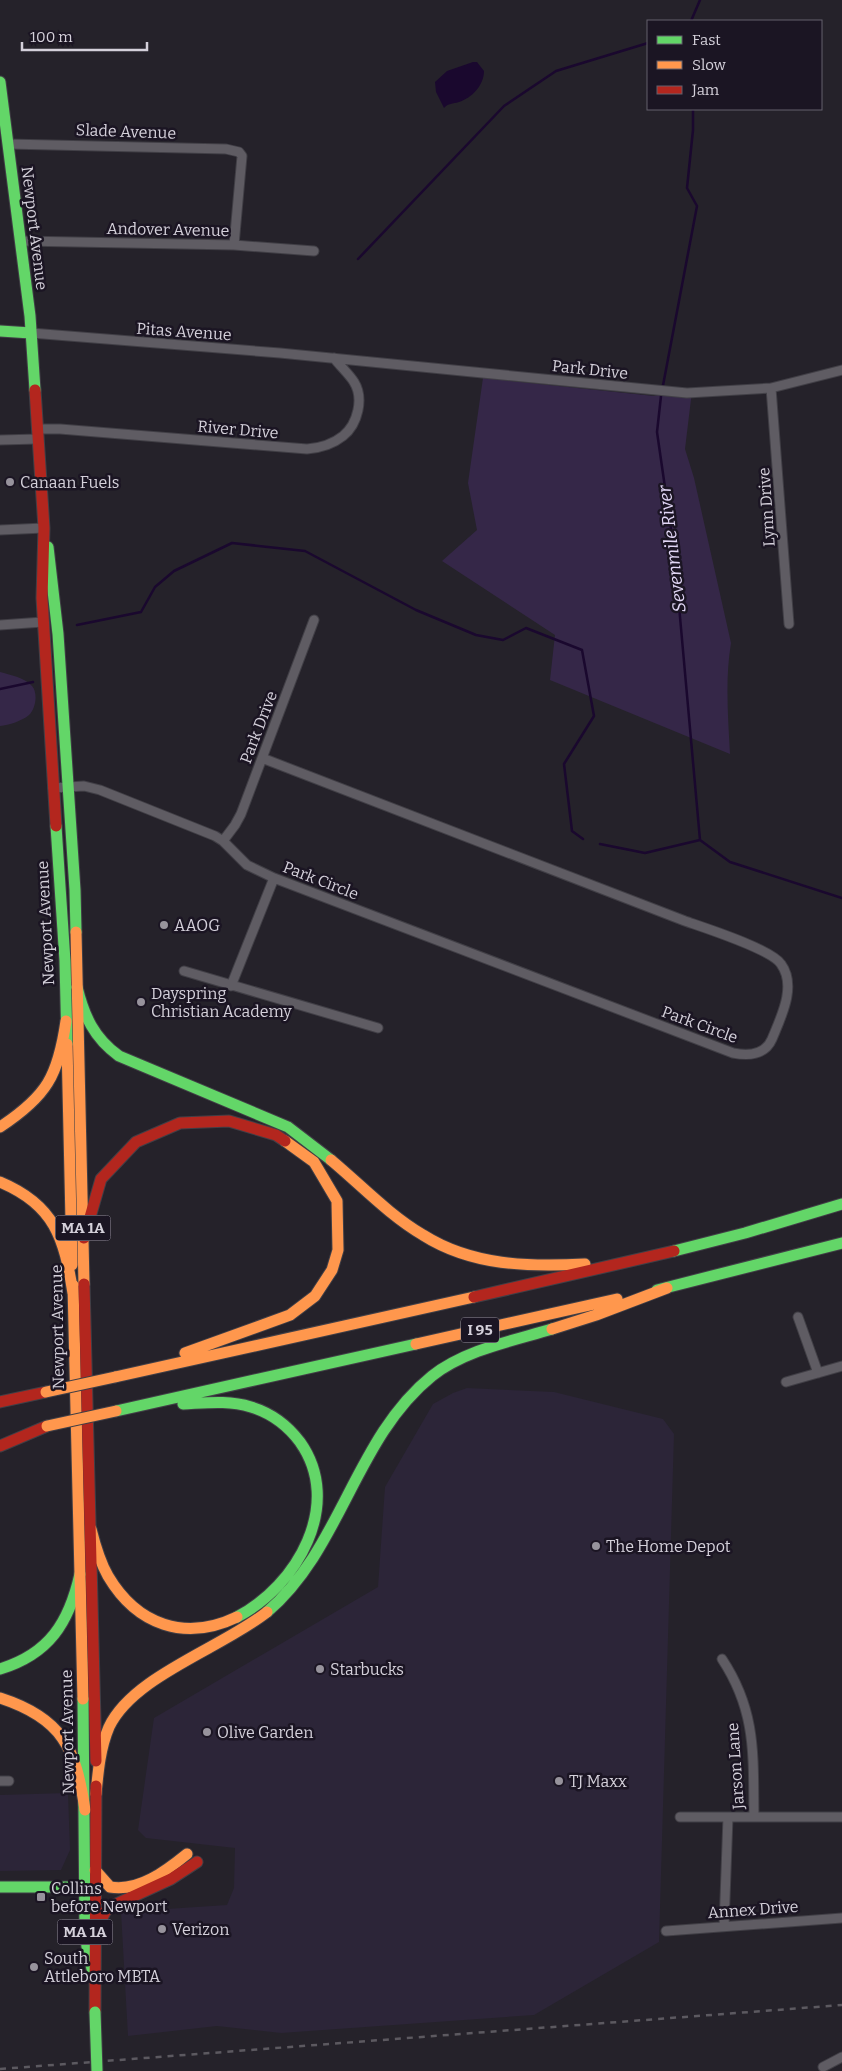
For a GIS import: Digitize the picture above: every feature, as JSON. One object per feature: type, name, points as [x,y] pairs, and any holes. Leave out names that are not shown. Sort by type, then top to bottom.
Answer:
[{"type":"main road","name":"Newport Avenue","points":[[0,82],[22,241],[31,333],[44,528],[56,603],[75,898],[96,1794],[96,1931],[94,1976],[97,2071]]},
{"type":"main road","points":[[0,332],[31,333]]},
{"type":"main road","name":"Newport Avenue","points":[[44,528],[41,572],[43,622],[63,929],[66,1021],[85,1810],[84,1887],[86,1939],[94,1976]]},
{"type":"main road","points":[[77,987],[88,1022],[98,1039],[112,1053],[288,1127],[306,1139],[407,1224],[436,1243],[478,1259],[521,1266],[553,1266],[636,1260]]},
{"type":"main road","points":[[0,1127],[25,1111],[38,1099],[48,1085],[59,1061],[66,1021]]},
{"type":"main road","points":[[84,1238],[87,1214],[94,1192],[114,1158],[131,1144],[145,1136],[170,1126],[187,1122],[229,1120],[271,1133],[307,1157],[322,1173],[333,1192],[340,1219],[339,1249],[328,1277],[309,1302],[284,1318],[197,1348],[143,1370]]},
{"type":"main road","points":[[0,1182],[31,1198],[50,1218],[64,1246],[73,1293]]},
{"type":"main road","name":"I 95","points":[[0,1401],[636,1260],[760,1228],[842,1204]]},
{"type":"main road","name":"I 95","points":[[0,1437],[667,1288],[842,1243]]},
{"type":"main road","points":[[96,1794],[106,1733],[124,1703],[145,1686],[253,1622],[284,1597],[314,1557],[390,1420],[405,1400],[424,1382],[447,1365],[466,1356],[596,1315],[667,1288]]},
{"type":"main road","points":[[91,1529],[95,1549],[104,1572],[125,1602],[156,1622],[170,1626],[192,1628],[207,1627],[227,1621],[255,1605],[287,1574],[310,1539],[318,1508],[317,1481],[305,1450],[284,1424],[264,1411],[242,1404],[221,1402],[149,1404]]},
{"type":"main road","points":[[0,1446],[47,1426]]},
{"type":"main road","points":[[0,1669],[29,1658],[54,1636],[69,1611],[80,1574]]},
{"type":"main road","points":[[0,1698],[19,1703],[35,1711],[50,1722],[62,1736],[71,1751],[77,1768],[85,1810]]},
{"type":"main road","points":[[96,1870],[110,1887],[124,1889],[171,1867],[187,1854]]},
{"type":"main road","points":[[96,1931],[105,1912],[110,1907],[171,1879],[197,1862]]},
{"type":"main road","points":[[0,1887],[84,1887]]},
{"type":"street","name":"Slade Avenue","points":[[8,144],[226,149],[241,154],[234,245]]},
{"type":"street","name":"Andover Avenue","points":[[22,241],[234,245],[314,251]]},
{"type":"street","name":"Pitas Avenue","points":[[31,333],[334,358]]},
{"type":"street","name":"Park Drive","points":[[334,358],[687,393],[771,388],[842,370]]},
{"type":"street","name":"River Drive","points":[[0,440],[60,429],[307,449],[321,448],[344,436],[355,420],[360,402],[355,383],[334,358]]},
{"type":"street","name":"Lynn Drive","points":[[771,388],[789,624]]},
{"type":"street","points":[[0,530],[44,528]]},
{"type":"street","name":"Park Drive","points":[[223,841],[241,814],[314,620]]},
{"type":"street","points":[[0,625],[43,622]]},
{"type":"street","name":"Park Circle","points":[[53,788],[84,786],[100,790],[206,831],[223,841],[247,866],[274,878],[733,1054],[745,1055],[763,1049],[771,1042],[785,1006],[788,989],[786,975],[781,963],[772,956],[713,931],[510,855],[262,758]]},
{"type":"street","points":[[231,986],[274,878]]},
{"type":"street","points":[[184,971],[378,1028]]},
{"type":"street","points":[[798,1316],[818,1373]]},
{"type":"street","points":[[786,1382],[842,1366]]},
{"type":"street","name":"Jarson Lane","points":[[722,1659],[734,1678],[743,1698],[752,1732],[754,1817]]},
{"type":"street","points":[[680,1817],[842,1817]]},
{"type":"street","points":[[724,1926],[728,1817]]},
{"type":"street","name":"Annex Drive","points":[[666,1931],[842,1918]]},
{"type":"street","points":[[823,2067],[842,2057]]},
{"type":"shaded area","points":[[477,62],[484,71],[480,86],[464,100],[449,104],[444,108],[436,92],[435,82],[447,71]]},
{"type":"shaded area","points":[[483,378],[654,396],[681,390],[692,391],[685,449],[694,478],[731,643],[728,684],[730,754],[550,680],[555,635],[442,561],[477,530],[468,483]]},
{"type":"shaded area","points":[[0,672],[25,680],[32,686],[36,696],[35,705],[29,715],[23,719],[0,726]]},
{"type":"shaded area","points":[[467,1388],[554,1392],[663,1419],[674,1434],[659,1942],[534,2015],[281,2033],[217,2026],[128,2036],[121,1912],[227,1905],[234,1888],[235,1848],[146,1838],[138,1830],[154,1718],[378,1587],[385,1487],[433,1404]]},
{"type":"shaded area","points":[[68,1793],[70,1850],[61,1870],[0,1871],[0,1795]]},
{"type":"waterway","name":"Sevenmile River","points":[[691,20],[700,0]]},
{"type":"waterway","points":[[358,259],[504,106],[556,71],[647,43]]},
{"type":"waterway","name":"Sevenmile River","points":[[693,110],[693,130],[687,188],[697,206],[661,396],[657,432],[674,550],[700,840],[730,862],[842,898]]},
{"type":"waterway","points":[[77,625],[141,612],[155,587],[174,571],[232,543],[305,551],[416,610],[476,635],[503,640],[526,628],[582,650],[594,716],[564,764],[572,831],[583,839]]},
{"type":"waterway","points":[[0,689],[33,682]]},
{"type":"waterway","points":[[600,844],[645,853],[700,840]]},
{"type":"railway","points":[[0,2069],[842,2005]]},
{"type":"traffic: fast","points":[[0,82],[30,316],[35,390]]},
{"type":"traffic: fast","points":[[0,331],[31,333]]},
{"type":"traffic: fast","points":[[48,547],[58,634],[75,890],[76,932]]},
{"type":"traffic: fast","points":[[56,826],[65,961],[67,1044]]},
{"type":"traffic: fast","points":[[77,987],[91,1026],[103,1042],[119,1056],[288,1127],[331,1160]]},
{"type":"traffic: fast","points":[[674,1251],[745,1233],[842,1204]]},
{"type":"traffic: fast","points":[[657,1290],[842,1243]]},
{"type":"traffic: fast","points":[[267,1612],[292,1586],[314,1557],[384,1430],[406,1401],[432,1376],[459,1359],[489,1347],[552,1329]]},
{"type":"traffic: fast","points":[[116,1411],[416,1344]]},
{"type":"traffic: fast","points":[[183,1404],[234,1403],[265,1413],[284,1425],[295,1436],[312,1466],[317,1491],[315,1516],[307,1541],[295,1564],[278,1585],[259,1603],[237,1617]]},
{"type":"traffic: fast","points":[[0,1669],[32,1655],[54,1634],[63,1622],[70,1607],[80,1574]]},
{"type":"traffic: fast","points":[[83,1699],[85,1932],[94,1976]]},
{"type":"traffic: fast","points":[[0,1887],[84,1887]]},
{"type":"traffic: fast","points":[[95,2012],[97,2071]]},
{"type":"traffic: slow","points":[[76,932],[84,1284]]},
{"type":"traffic: slow","points":[[0,1127],[29,1105],[48,1083],[59,1056],[66,1021]]},
{"type":"traffic: slow","points":[[67,1044],[72,1265]]},
{"type":"traffic: slow","points":[[185,1353],[290,1315],[315,1296],[332,1270],[338,1250],[337,1201],[314,1162],[285,1141]]},
{"type":"traffic: slow","points":[[331,1160],[398,1218],[423,1235],[461,1253],[481,1259],[522,1264],[585,1264]]},
{"type":"traffic: slow","points":[[0,1182],[19,1191],[33,1201],[54,1225],[66,1256],[73,1293]]},
{"type":"traffic: slow","points":[[73,1285],[83,1699]]},
{"type":"traffic: slow","points":[[552,1329],[596,1315],[667,1288]]},
{"type":"traffic: slow","points":[[115,1377],[474,1297]]},
{"type":"traffic: slow","points":[[416,1344],[617,1299]]},
{"type":"traffic: slow","points":[[46,1392],[115,1377]]},
{"type":"traffic: slow","points":[[47,1426],[116,1411]]},
{"type":"traffic: slow","points":[[91,1529],[98,1553],[108,1576],[133,1607],[148,1617],[164,1624],[181,1628],[199,1628],[237,1617]]},
{"type":"traffic: slow","points":[[96,1794],[103,1743],[109,1727],[121,1709],[137,1693],[158,1678],[227,1638],[267,1612]]},
{"type":"traffic: slow","points":[[0,1698],[38,1715],[52,1726],[62,1738],[77,1769],[85,1810]]},
{"type":"traffic: slow","points":[[95,1870],[110,1887],[121,1888],[152,1879],[187,1854]]},
{"type":"traffic: jam","points":[[35,390],[44,528],[42,598],[56,826]]},
{"type":"traffic: jam","points":[[84,1238],[101,1179],[136,1142],[180,1123],[229,1121],[276,1135],[285,1141]]},
{"type":"traffic: jam","points":[[474,1297],[674,1251]]},
{"type":"traffic: jam","points":[[84,1284],[96,1761]]},
{"type":"traffic: jam","points":[[0,1402],[46,1392]]},
{"type":"traffic: jam","points":[[0,1446],[47,1426]]},
{"type":"traffic: jam","points":[[95,2012],[96,1786]]},
{"type":"traffic: jam","points":[[98,1926],[105,1912],[110,1907],[171,1879],[197,1862]]},
{"type":"place","name":"Canaan Fuels","points":[[10,482]]},
{"type":"place","name":"AAOG","points":[[164,925]]},
{"type":"place","name":"Dayspring Christian Academy","points":[[141,1002]]},
{"type":"place","name":"The Home Depot","points":[[596,1546]]},
{"type":"place","name":"Starbucks","points":[[320,1669]]},
{"type":"place","name":"Olive Garden","points":[[207,1732]]},
{"type":"place","name":"TJ Maxx","points":[[559,1781]]},
{"type":"place","name":"Collins before Newport","points":[[41,1897]]},
{"type":"place","name":"Verizon","points":[[162,1929]]},
{"type":"place","name":"South Attleboro MBTA","points":[[34,1967]]}]
